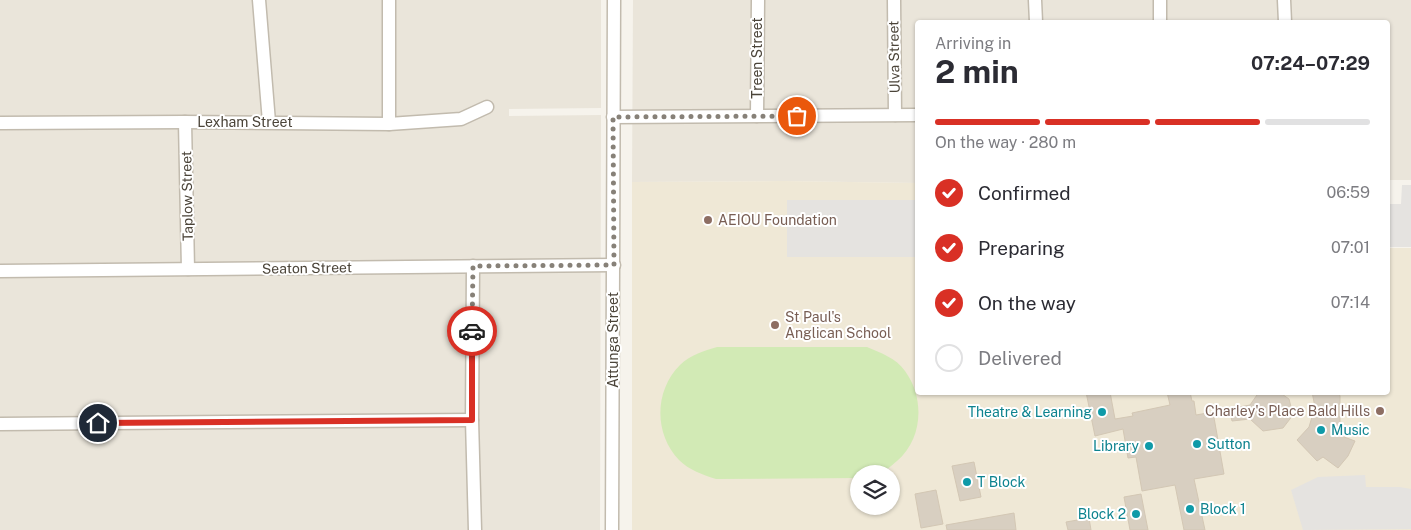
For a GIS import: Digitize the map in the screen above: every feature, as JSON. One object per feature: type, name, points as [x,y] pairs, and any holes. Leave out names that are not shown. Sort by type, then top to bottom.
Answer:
[{"type":"street","points":[[259,0],[269,122]]},
{"type":"street","points":[[389,0],[389,124]]},
{"type":"street","name":"Attunga Street","points":[[612,530],[614,0]]},
{"type":"street","name":"Treen Street","points":[[757,116],[758,0]]},
{"type":"street","name":"Ulva Street","points":[[894,0],[895,115]]},
{"type":"street","points":[[1035,0],[1036,20]]},
{"type":"street","points":[[1160,0],[1160,20]]},
{"type":"street","points":[[1284,0],[1285,20]]},
{"type":"street","name":"Lexham Street","points":[[0,123],[269,122],[389,124],[461,119],[487,108]]},
{"type":"street","points":[[613,117],[915,115]]},
{"type":"street","name":"Taplow Street","points":[[185,122],[188,269]]},
{"type":"street","name":"Seaton Street","points":[[0,270],[614,265]]},
{"type":"street","points":[[473,266],[472,420],[475,530]]},
{"type":"street","points":[[0,424],[472,420]]},
{"type":"shaded area","points":[[0,0],[601,0],[601,108],[509,109],[509,116],[601,115],[600,530],[0,530]]},
{"type":"shaded area","points":[[633,0],[1411,0],[1411,180],[1390,180],[1390,20],[915,20],[915,183],[783,181],[632,182]]},
{"type":"shaded area","name":"St Paul's Anglican School","points":[[783,181],[915,183],[915,395],[1390,395],[1390,248],[1411,248],[1411,530],[632,530],[632,182]]},
{"type":"shaded area","points":[[1402,185],[1411,185],[1411,247],[1390,247],[1390,204],[1401,204]]},
{"type":"shaded area","points":[[787,200],[915,200],[915,257],[787,257]]},
{"type":"shaded area","points":[[1365,475],[1366,487],[1400,487],[1411,489],[1411,529],[1303,530],[1291,490],[1318,477]]},
{"type":"green space","points":[[717,347],[867,347],[893,359],[905,371],[916,395],[918,418],[916,430],[906,452],[892,465],[850,465],[850,478],[716,479],[696,472],[679,460],[671,450],[661,425],[660,412],[665,387],[671,375],[680,365],[693,356]]},
{"type":"building","points":[[1087,395],[1111,395],[1115,419],[1133,416],[1132,413],[1170,405],[1168,395],[1191,395],[1192,401],[1194,401],[1196,415],[1213,412],[1224,474],[1194,479],[1205,530],[1184,530],[1175,485],[1142,491],[1136,457],[1128,458],[1123,429],[1095,436]]},
{"type":"building","points":[[1257,395],[1283,395],[1289,399],[1293,415],[1283,428],[1263,431],[1250,419],[1232,421],[1229,409],[1250,405]]},
{"type":"building","name":"Music","points":[[1313,395],[1340,396],[1340,423],[1336,434],[1355,441],[1348,456],[1338,468],[1323,457],[1317,461],[1297,440],[1309,427],[1315,407]]},
{"type":"building","name":"T Block","points":[[974,462],[981,497],[960,501],[952,466]]},
{"type":"building","name":"T Block","points":[[936,490],[943,524],[921,528],[915,494]]},
{"type":"building","name":"Block 2","points":[[1141,494],[1148,530],[1130,530],[1124,497]]},
{"type":"building","points":[[1014,513],[1016,530],[947,530],[946,525]]},
{"type":"building","points":[[1089,518],[1091,530],[1068,530],[1066,522]]},
{"type":"way so far","points":[[472,331],[473,266],[614,265],[613,117],[797,116]]},
{"type":"place","name":"AEIOU Foundation","points":[[708,220]]},
{"type":"place","name":"St Paul's Anglican School","points":[[775,325]]},
{"type":"place","name":"Charley's Place Bald Hills","points":[[1380,411]]},
{"type":"place","name":"Theatre & Learning","points":[[1102,412]]},
{"type":"place","name":"Music","points":[[1321,430]]},
{"type":"place","name":"Sutton","points":[[1197,444]]},
{"type":"place","name":"Library","points":[[1149,446]]},
{"type":"place","name":"T Block","points":[[967,482]]},
{"type":"place","name":"Block 1","points":[[1190,509]]},
{"type":"place","name":"Block 2","points":[[1136,514]]},
{"type":"route","points":[[98,423],[472,420],[472,331]]}]
